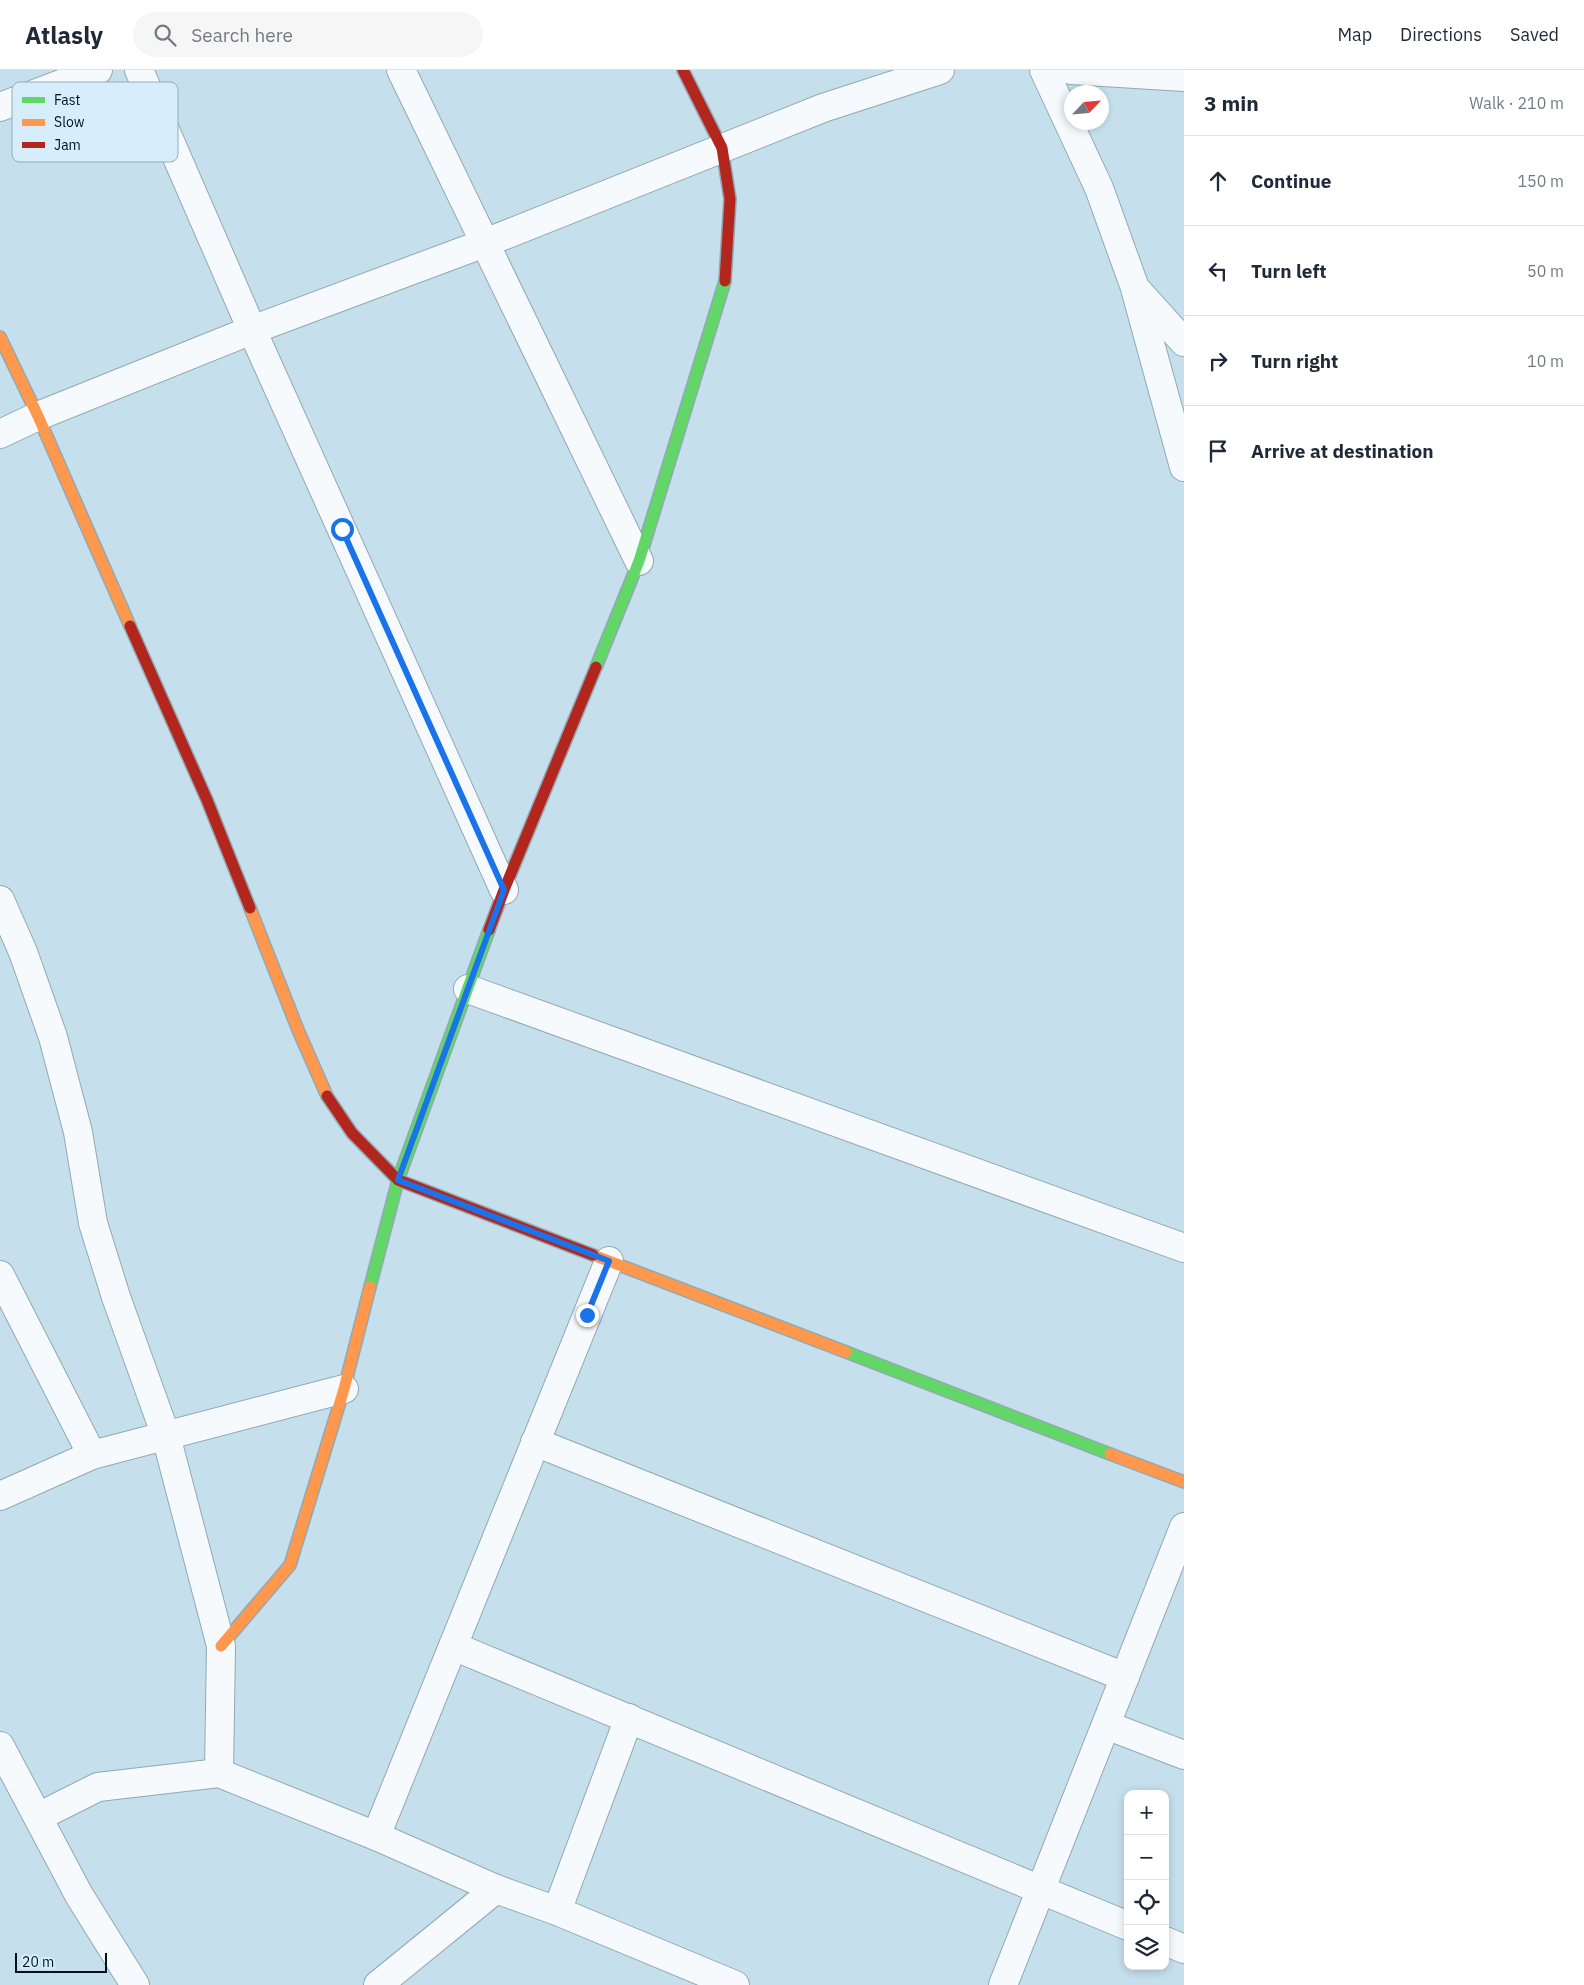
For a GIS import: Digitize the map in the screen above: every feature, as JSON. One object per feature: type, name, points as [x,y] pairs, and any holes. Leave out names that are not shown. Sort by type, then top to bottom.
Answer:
[{"type":"street","points":[[66,82],[98,70]]},
{"type":"street","points":[[139,70],[144,82]]},
{"type":"street","points":[[401,70],[639,561]]},
{"type":"street","points":[[222,1646],[290,1565],[344,1389],[398,1180],[504,890],[639,561],[726,278],[730,199],[722,148],[683,70]]},
{"type":"street","points":[[0,434],[38,416],[252,330],[485,243],[823,108],[940,70]]},
{"type":"street","points":[[1044,70],[1100,188],[1135,288],[1184,467]]},
{"type":"street","points":[[1071,70],[1184,77]]},
{"type":"street","points":[[0,107],[12,102]]},
{"type":"street","points":[[178,160],[252,330],[504,890]]},
{"type":"street","points":[[1135,288],[1184,342]]},
{"type":"street","points":[[0,336],[38,416],[207,800],[294,1021],[326,1095],[352,1133],[398,1180],[1184,1482]]},
{"type":"street","points":[[0,900],[23,952],[53,1037],[78,1132],[93,1223],[116,1297],[166,1436],[222,1646],[219,1773]]},
{"type":"street","points":[[468,989],[1184,1248]]},
{"type":"street","points":[[376,1836],[609,1261]]},
{"type":"street","points":[[0,1275],[92,1455]]},
{"type":"street","points":[[0,1496],[92,1455],[344,1389]]},
{"type":"street","points":[[536,1442],[1125,1677]]},
{"type":"street","points":[[1003,1985],[1184,1527]]},
{"type":"street","points":[[453,1646],[629,1718],[1040,1892],[1125,1925]]},
{"type":"street","points":[[557,1910],[629,1718]]},
{"type":"street","points":[[1106,1725],[1184,1755]]},
{"type":"street","points":[[0,1746],[79,1895],[134,1985]]},
{"type":"street","points":[[38,1817],[98,1787],[219,1773],[376,1836],[496,1889],[557,1910],[735,1985]]},
{"type":"street","points":[[378,1985],[496,1889]]},
{"type":"street","points":[[1169,1943],[1184,1949]]},
{"type":"traffic: fast","points":[[596,667],[639,561],[725,281]]},
{"type":"traffic: fast","points":[[370,1287],[398,1180],[489,930]]},
{"type":"traffic: fast","points":[[846,1352],[1110,1454]]},
{"type":"traffic: slow","points":[[0,337],[38,416],[130,626]]},
{"type":"traffic: slow","points":[[250,908],[298,1030],[327,1096]]},
{"type":"traffic: slow","points":[[593,1255],[846,1352]]},
{"type":"traffic: slow","points":[[221,1646],[290,1565],[344,1389],[370,1287]]},
{"type":"traffic: slow","points":[[1110,1454],[1184,1482]]},
{"type":"traffic: jam","points":[[683,70],[722,148],[730,199],[725,281]]},
{"type":"traffic: jam","points":[[130,626],[207,800],[250,908]]},
{"type":"traffic: jam","points":[[489,930],[596,667]]},
{"type":"traffic: jam","points":[[327,1096],[352,1133],[398,1180],[593,1255]]},
{"type":"route","points":[[342,529],[504,890],[398,1180],[609,1261],[587,1315]]}]
